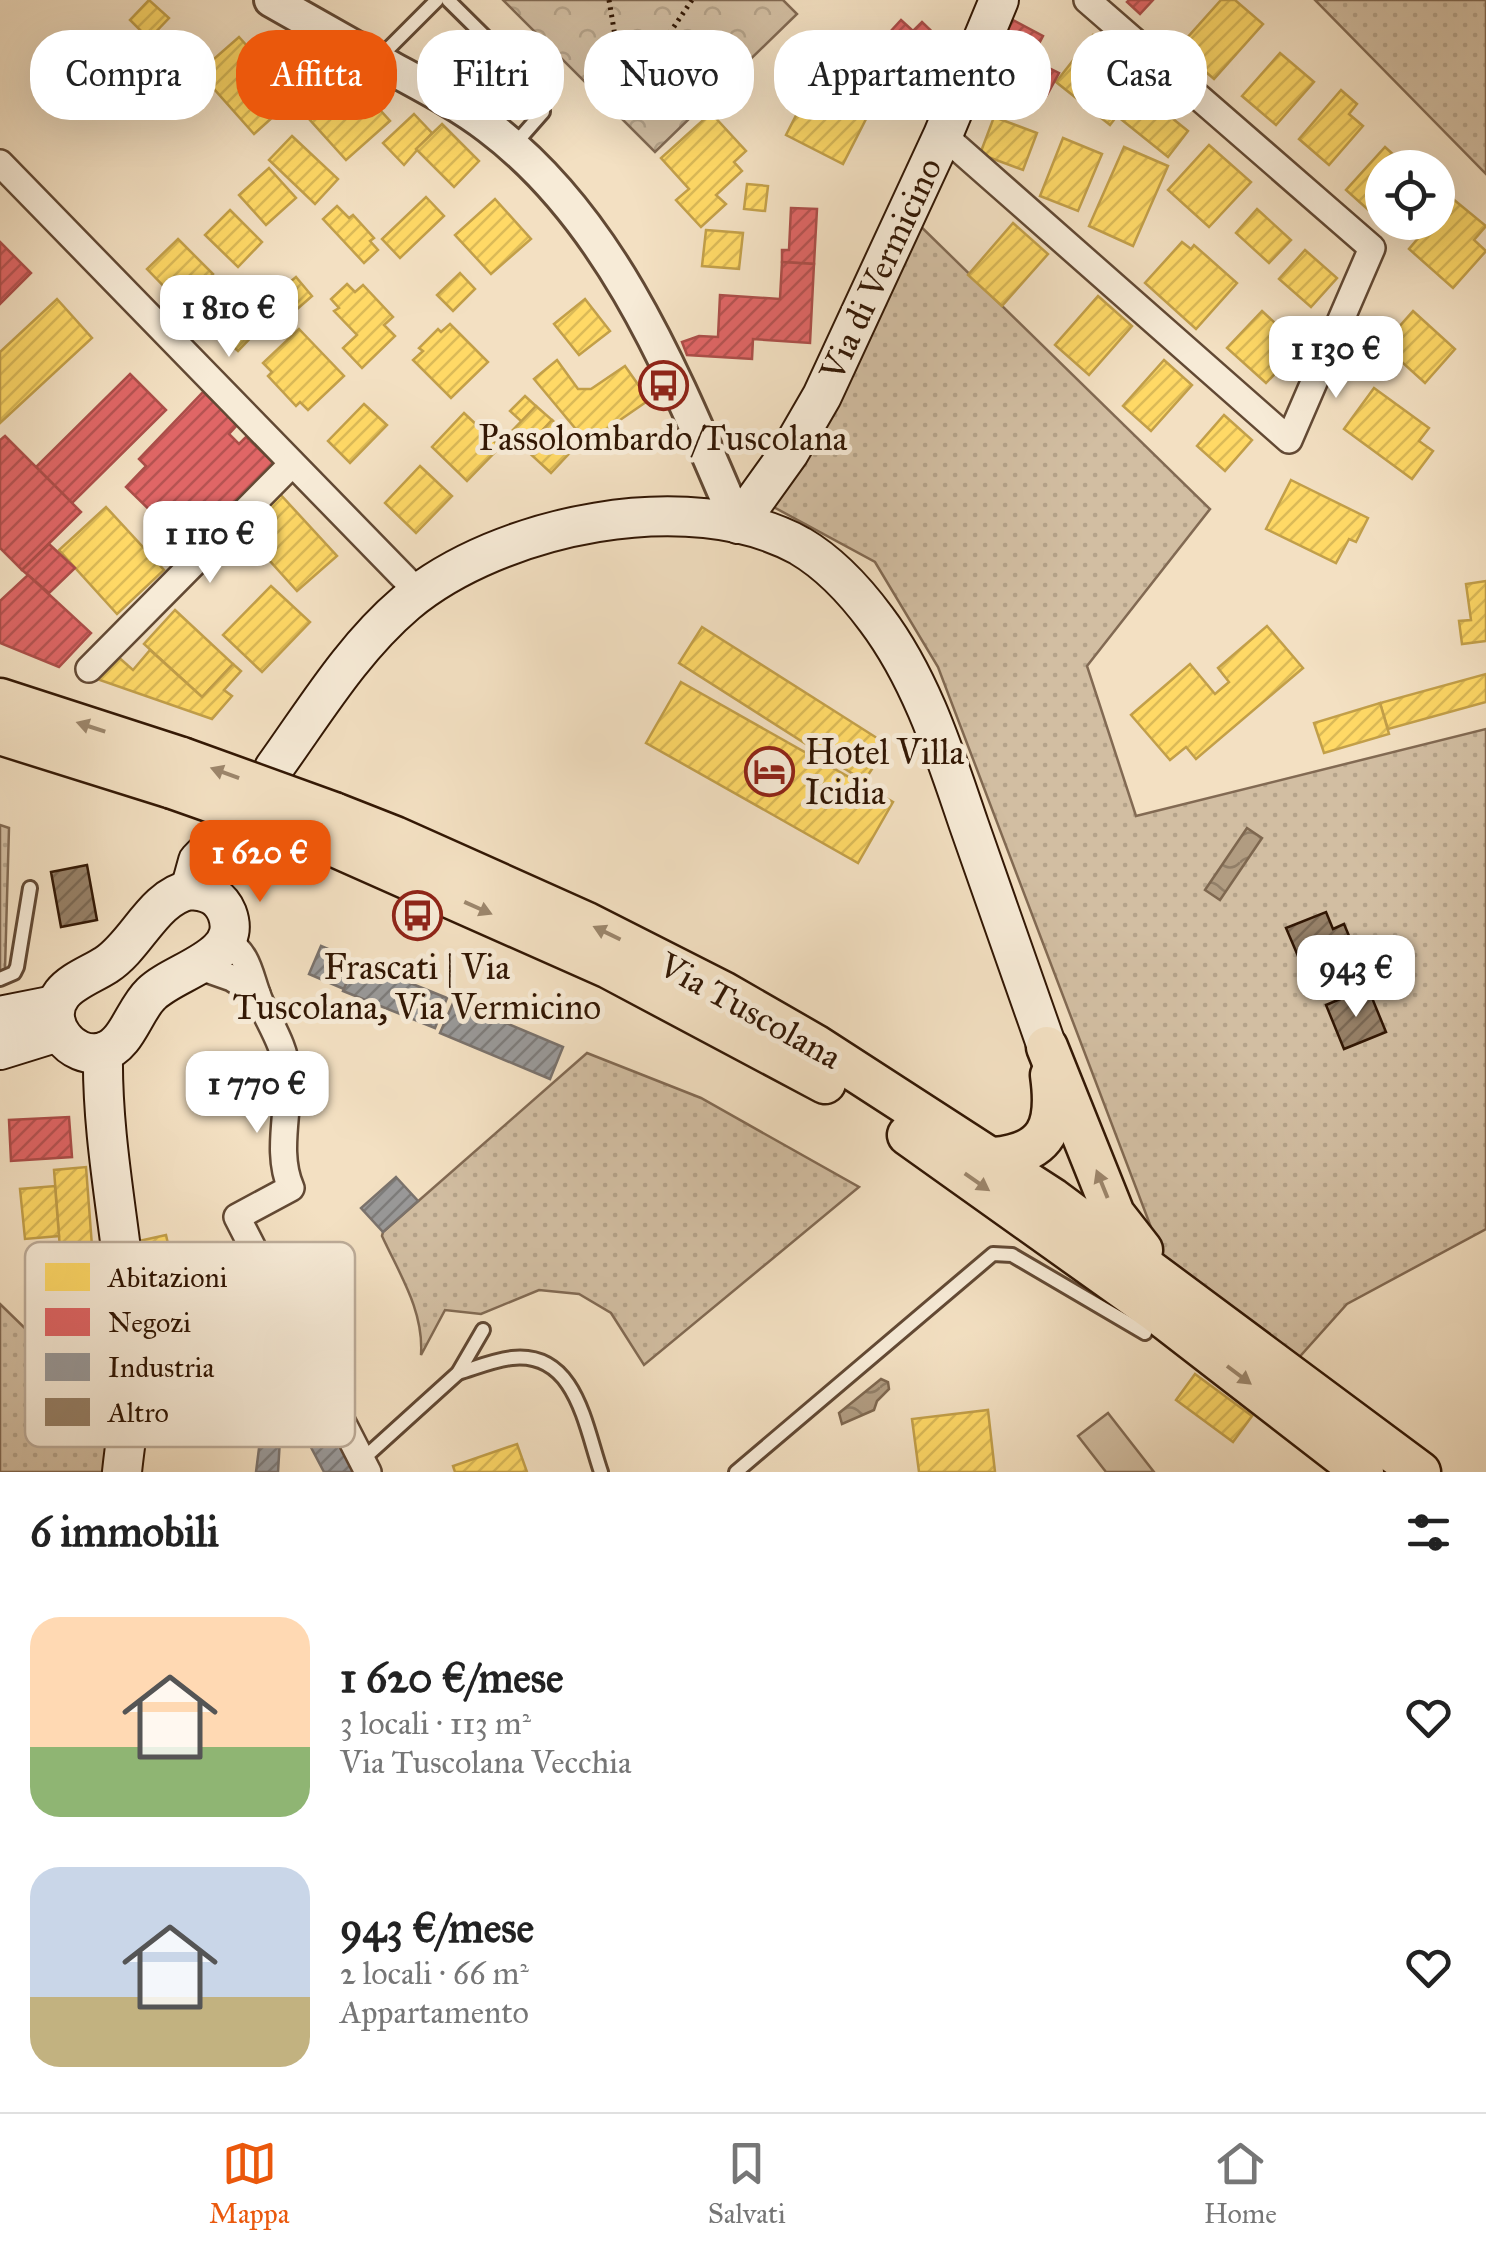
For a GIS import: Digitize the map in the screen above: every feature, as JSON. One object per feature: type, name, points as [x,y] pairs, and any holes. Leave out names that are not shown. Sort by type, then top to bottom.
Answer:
[{"type":"main road","name":"Via di Vermicino","points":[[738,524],[790,453],[822,396],[944,134],[999,0]]},
{"type":"main road","points":[[274,768],[364,644],[419,594],[487,556],[564,530],[647,518],[701,518],[738,524],[774,535],[814,556],[860,599],[893,644],[942,745],[1047,1047],[1154,1320]]},
{"type":"main road","name":"Via Tuscolana","points":[[0,699],[177,773],[587,923],[709,985],[815,1045],[1053,1199],[1154,1320],[1420,1472]]},
{"type":"main road","name":"Via Tuscolana","points":[[0,734],[177,773]]},
{"type":"main road","name":"Via Tuscolana","points":[[329,827],[808,1072],[975,1180],[1154,1320],[1363,1472]]},
{"type":"main road","points":[[175,894],[204,894],[228,916],[226,940],[213,958],[150,994],[120,1040],[103,1052],[84,1052],[71,1046],[57,1019],[64,992],[126,949],[175,894]]},
{"type":"main road","points":[[0,1016],[57,1019]]},
{"type":"main road","points":[[0,1050],[57,1019]]},
{"type":"main road","points":[[994,1158],[1028,1150],[1049,1130],[1054,1101],[1047,1047]]},
{"type":"main road","points":[[103,1052],[107,1154],[118,1242]]},
{"type":"main road","points":[[122,1472],[125,1447]]},
{"type":"street","points":[[271,0],[324,30]]},
{"type":"street","points":[[944,134],[1289,440],[1372,248],[1087,0]]},
{"type":"street","points":[[397,71],[456,105],[512,146],[576,217],[636,306],[685,401],[738,524]]},
{"type":"street","points":[[0,164],[419,594]]},
{"type":"street","points":[[89,669],[292,464]]},
{"type":"street","points":[[226,940],[245,957],[287,1071],[284,1162],[291,1188],[236,1217],[249,1242]]},
{"type":"street","points":[[195,965],[232,978],[257,994]]},
{"type":"lane","points":[[397,41],[437,0]]},
{"type":"lane","points":[[448,0],[542,93],[545,102],[539,120],[512,146]]},
{"type":"lane","points":[[0,980],[14,973],[17,966],[30,888]]},
{"type":"lane","points":[[736,1472],[993,1254],[1012,1255],[1154,1320]]},
{"type":"lane","points":[[361,1456],[458,1373],[483,1330]]},
{"type":"lane","points":[[458,1373],[512,1358],[551,1364],[568,1380],[601,1472]]},
{"type":"path","points":[[609,0],[620,71],[632,81],[640,78],[692,0]]},
{"type":"green space","points":[[503,0],[783,0],[797,14],[781,30],[774,30],[774,36],[754,56],[754,30],[584,30],[584,81],[564,61],[564,30],[533,30]]},
{"type":"green space","points":[[1315,0],[1486,0],[1486,174]]},
{"type":"green space","points":[[623,120],[688,120],[655,152]]},
{"type":"green space","points":[[907,213],[1210,509],[1087,666],[1136,816],[1486,729],[1486,1229],[1347,1304],[1285,1373],[1176,1293],[938,667],[875,562],[768,504]]},
{"type":"green space","points":[[0,825],[9,828],[5,969],[0,971]]},
{"type":"green space","points":[[587,1053],[701,1098],[859,1187],[644,1365],[611,1313],[579,1294],[539,1290],[481,1314],[445,1310],[421,1355],[415,1308],[383,1232]]},
{"type":"green space","points":[[0,1304],[25,1328],[25,1447],[106,1447],[104,1472],[0,1472]]},
{"type":"green space","points":[[1108,1413],[1154,1472],[1106,1472],[1078,1436]]},
{"type":"water","points":[[1247,828],[1262,838],[1220,900],[1205,890]]},
{"type":"water","points":[[881,1379],[888,1382],[889,1389],[874,1410],[842,1424],[839,1413]]},
{"type":"building: Abitazioni","points":[[149,0],[169,18],[158,30],[140,30],[130,20]]},
{"type":"building: Abitazioni","points":[[1221,0],[1235,0],[1263,24],[1214,79],[1207,73],[1207,30],[1194,30]]},
{"type":"building: Abitazioni","points":[[236,40],[236,114],[216,91],[216,57]]},
{"type":"building: Abitazioni","points":[[1280,53],[1314,82],[1276,125],[1242,96]]},
{"type":"building: Abitazioni","points":[[1071,63],[1071,94],[1056,82]]},
{"type":"building: Abitazioni","points":[[1341,90],[1357,104],[1349,114],[1363,126],[1329,165],[1299,139]]},
{"type":"building: Abitazioni","points":[[414,114],[432,133],[404,165],[383,143]]},
{"type":"building: Abitazioni","points":[[242,120],[270,120],[254,134]]},
{"type":"building: Abitazioni","points":[[310,120],[389,120],[390,121],[346,160]]},
{"type":"building: Abitazioni","points":[[703,120],[717,120],[746,151],[734,162],[742,171],[716,195],[726,204],[701,227],[676,200],[689,189],[661,158]]},
{"type":"building: Abitazioni","points":[[794,120],[865,120],[843,164],[786,135]]},
{"type":"building: Abitazioni","points":[[993,120],[1037,133],[1023,170],[980,154]]},
{"type":"building: Abitazioni","points":[[1122,120],[1174,120],[1188,131],[1168,157]]},
{"type":"building: Abitazioni","points":[[442,124],[479,161],[454,187],[416,149]]},
{"type":"building: Abitazioni","points":[[292,136],[338,179],[315,204],[269,160]]},
{"type":"building: Abitazioni","points":[[1063,138],[1102,154],[1078,211],[1040,196]]},
{"type":"building: Abitazioni","points":[[1209,145],[1251,182],[1209,227],[1168,190]]},
{"type":"building: Abitazioni","points":[[1124,147],[1168,166],[1133,246],[1089,226]]},
{"type":"building: Abitazioni","points":[[269,168],[296,198],[266,225],[239,195]]},
{"type":"building: Abitazioni","points":[[1365,169],[1365,207],[1346,190]]},
{"type":"building: Abitazioni","points":[[747,184],[768,186],[765,211],[744,209]]},
{"type":"building: Abitazioni","points":[[426,197],[444,216],[400,258],[382,239]]},
{"type":"building: Abitazioni","points":[[495,199],[531,239],[491,274],[455,235]]},
{"type":"building: Abitazioni","points":[[1455,201],[1486,226],[1474,240],[1486,251],[1453,288],[1409,249],[1417,240],[1455,240]]},
{"type":"building: Abitazioni","points":[[337,206],[349,218],[353,215],[374,238],[370,241],[378,250],[364,263],[323,219]]},
{"type":"building: Abitazioni","points":[[1257,209],[1291,240],[1269,263],[1236,233]]},
{"type":"building: Abitazioni","points":[[230,210],[262,242],[238,267],[205,235]]},
{"type":"building: Abitazioni","points":[[1013,223],[1048,254],[1002,306],[968,275]]},
{"type":"building: Abitazioni","points":[[706,230],[743,233],[739,269],[702,266]]},
{"type":"building: Abitazioni","points":[[178,239],[213,274],[182,305],[147,269]]},
{"type":"building: Abitazioni","points":[[1182,242],[1191,249],[1194,245],[1237,283],[1196,329],[1145,283]]},
{"type":"building: Abitazioni","points":[[1305,250],[1337,278],[1311,307],[1279,279]]},
{"type":"building: Abitazioni","points":[[460,273],[475,289],[453,311],[437,295]]},
{"type":"building: Abitazioni","points":[[296,277],[312,296],[295,311],[279,291]]},
{"type":"building: Abitazioni","points":[[347,284],[355,292],[363,285],[393,317],[384,325],[395,336],[362,368],[343,348],[357,335],[334,311],[339,308],[331,299]]},
{"type":"building: Abitazioni","points":[[1098,296],[1132,326],[1089,375],[1055,345]]},
{"type":"building: Abitazioni","points":[[57,299],[92,338],[0,423],[0,352]]},
{"type":"building: Abitazioni","points":[[585,299],[610,331],[579,355],[554,324]]},
{"type":"building: Abitazioni","points":[[233,303],[260,328],[238,351],[210,326]]},
{"type":"building: Abitazioni","points":[[1262,311],[1301,347],[1266,383],[1227,348]]},
{"type":"building: Abitazioni","points":[[1413,311],[1455,349],[1425,383],[1383,345]]},
{"type":"building: Abitazioni","points":[[450,324],[488,362],[451,398],[413,360],[438,329],[441,332]]},
{"type":"building: Abitazioni","points":[[299,329],[344,376],[308,410],[300,402],[296,406],[268,376],[272,372],[263,363]]},
{"type":"building: Abitazioni","points":[[557,360],[578,389],[591,389],[625,366],[649,400],[591,440],[585,440],[534,379]]},
{"type":"building: Abitazioni","points":[[1164,360],[1192,385],[1151,431],[1123,406]]},
{"type":"building: Abitazioni","points":[[1374,388],[1429,428],[1419,441],[1433,451],[1412,479],[1344,429]]},
{"type":"building: Abitazioni","points":[[525,396],[536,406],[522,422],[510,411]]},
{"type":"building: Abitazioni","points":[[364,404],[387,425],[350,463],[328,441]]},
{"type":"building: Abitazioni","points":[[536,406],[552,420],[525,449],[509,434]]},
{"type":"building: Abitazioni","points":[[464,413],[500,447],[467,481],[432,447]]},
{"type":"building: Abitazioni","points":[[1224,415],[1252,440],[1225,471],[1197,446]]},
{"type":"building: Abitazioni","points":[[552,420],[578,444],[551,473],[525,449]]},
{"type":"building: Abitazioni","points":[[420,466],[452,496],[416,533],[385,503]]},
{"type":"building: Abitazioni","points":[[1291,480],[1368,518],[1356,542],[1349,539],[1336,563],[1266,529]]},
{"type":"building: Abitazioni","points":[[280,494],[337,556],[297,591],[241,529]]},
{"type":"building: Abitazioni","points":[[106,507],[164,570],[117,614],[59,550]]},
{"type":"building: Abitazioni","points":[[1486,581],[1486,641],[1462,644],[1459,621],[1471,620],[1466,584]]},
{"type":"building: Abitazioni","points":[[271,586],[310,622],[262,672],[223,635]]},
{"type":"building: Abitazioni","points":[[175,610],[233,664],[202,697],[144,644]]},
{"type":"building: Abitazioni","points":[[1267,626],[1303,668],[1196,759],[1186,747],[1170,760],[1131,715],[1190,664],[1215,694],[1229,682],[1218,668]]},
{"type":"building: Abitazioni","points":[[702,627],[888,745],[864,781],[679,663]]},
{"type":"building: Abitazioni","points":[[150,650],[202,697],[233,664],[241,671],[224,690],[232,696],[212,719],[94,678],[116,655],[133,670]]},
{"type":"building: Abitazioni","points":[[1486,674],[1486,702],[1388,729],[1380,703]]},
{"type":"building: Abitazioni","name":"Hotel Villa Icidia","points":[[681,682],[893,802],[858,863],[646,743]]},
{"type":"building: Abitazioni","points":[[1380,703],[1389,734],[1324,753],[1314,723]]},
{"type":"building: Abitazioni","points":[[86,1167],[92,1242],[59,1242],[54,1170]]},
{"type":"building: Abitazioni","points":[[55,1186],[59,1236],[25,1239],[20,1189]]},
{"type":"building: Abitazioni","points":[[166,1235],[168,1242],[139,1242]]},
{"type":"building: Abitazioni","points":[[1195,1374],[1252,1416],[1233,1442],[1176,1400]]},
{"type":"building: Abitazioni","points":[[988,1410],[995,1472],[919,1472],[912,1419]]},
{"type":"building: Abitazioni","points":[[517,1444],[527,1472],[455,1472],[453,1466]]},
{"type":"building: Negozi","points":[[1129,0],[1153,0],[1140,14]]},
{"type":"building: Negozi","points":[[901,20],[912,30],[892,30]]},
{"type":"building: Negozi","points":[[1013,20],[1032,30],[1008,30]]},
{"type":"building: Negozi","points":[[922,22],[930,30],[914,30]]},
{"type":"building: Negozi","points":[[1051,69],[1059,73],[1051,88]]},
{"type":"building: Negozi","points":[[791,208],[817,209],[814,264],[782,262],[782,250],[789,250]]},
{"type":"building: Negozi","points":[[0,242],[31,273],[0,304]]},
{"type":"building: Negozi","points":[[782,262],[814,264],[810,343],[753,339],[752,359],[687,355],[682,342],[699,336],[718,337],[720,295],[780,299]]},
{"type":"building: Negozi","points":[[130,374],[166,410],[72,503],[36,467]]},
{"type":"building: Negozi","points":[[203,392],[238,424],[229,434],[239,444],[246,437],[277,466],[205,543],[176,517],[167,527],[126,487],[146,466],[139,459]]},
{"type":"building: Negozi","points":[[5,436],[81,512],[22,570],[0,548],[0,440]]},
{"type":"building: Negozi","points":[[49,544],[75,568],[49,593],[22,570]]},
{"type":"building: Negozi","points":[[28,575],[91,633],[59,667],[0,643],[0,601]]},
{"type":"building: Negozi","points":[[69,1117],[72,1157],[11,1161],[9,1120]]},
{"type":"building: Industria","points":[[321,946],[356,961],[344,989],[309,974]]},
{"type":"building: Industria","points":[[356,961],[447,998],[435,1028],[343,991]]},
{"type":"building: Industria","points":[[454,1001],[563,1047],[550,1079],[440,1033]]},
{"type":"building: Industria","points":[[396,1177],[418,1201],[383,1232],[361,1208]]},
{"type":"building: Industria","points":[[259,1447],[280,1447],[278,1472],[256,1472]]},
{"type":"building: Industria","points":[[311,1447],[341,1447],[354,1472],[324,1472]]},
{"type":"building: Altro","points":[[87,865],[97,920],[61,927],[51,872]]},
{"type":"building: Altro","points":[[1326,912],[1333,929],[1344,924],[1357,955],[1307,977],[1286,928]]},
{"type":"building: Altro","points":[[1370,993],[1386,1032],[1344,1049],[1326,1005],[1352,994],[1354,1000]]},
{"type":"place","name":"Passolombardo/Tuscolana","points":[[663,386]]},
{"type":"place","name":"Hotel Villa Icidia","points":[[770,772]]},
{"type":"place","name":"Frascati | Via Tuscolana, Via Vermicino","points":[[417,915]]}]
